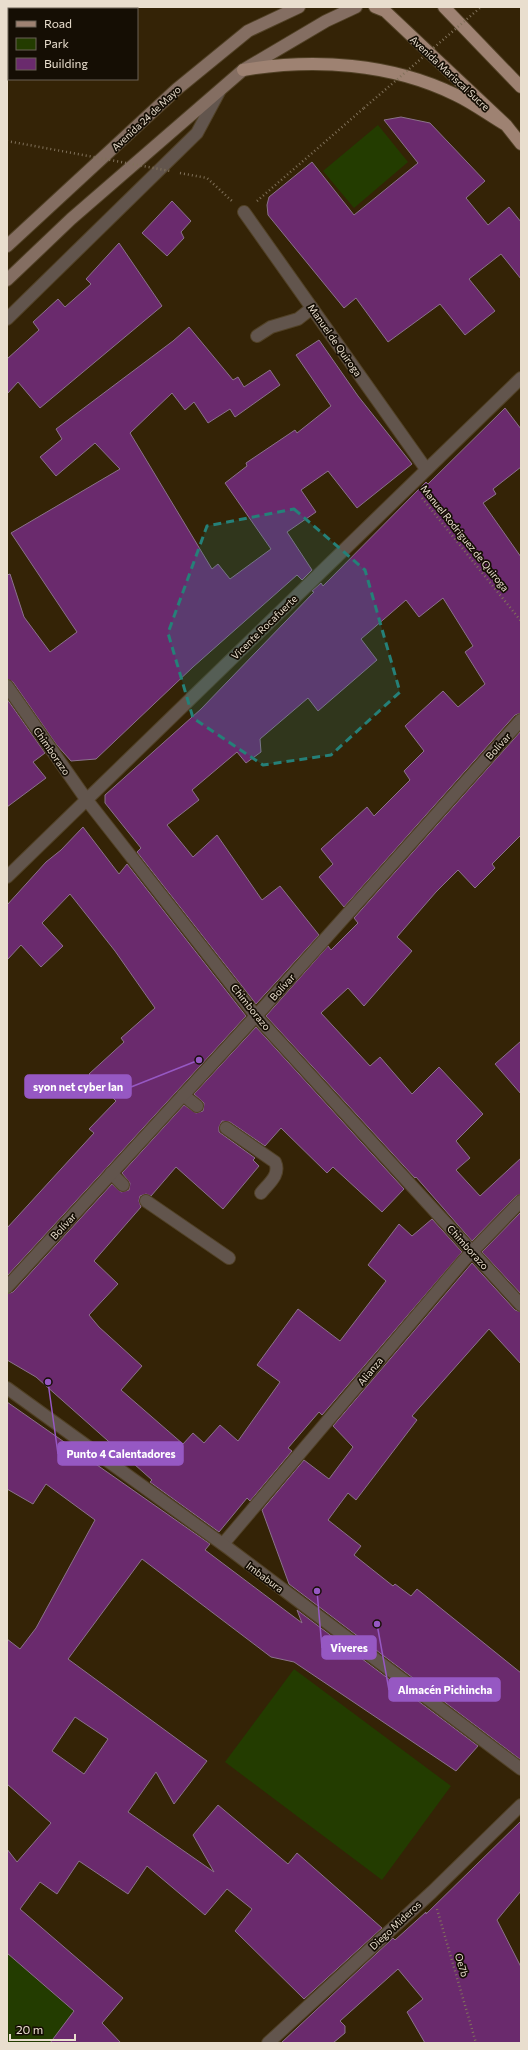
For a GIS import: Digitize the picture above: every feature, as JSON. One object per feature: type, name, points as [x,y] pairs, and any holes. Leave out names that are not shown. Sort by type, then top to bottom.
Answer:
[{"type":"main road","name":"Avenida 24 de Mayo","points":[[7,246],[176,89],[248,31],[299,7]]},
{"type":"main road","points":[[7,280],[71,219],[243,70],[326,21],[356,7]]},
{"type":"main road","points":[[444,7],[521,87]]},
{"type":"main road","name":"Avenida Mariscal Sucre","points":[[380,9],[506,125],[521,144]]},
{"type":"main road","points":[[243,70],[277,64],[338,64],[386,72],[415,80],[456,95],[506,125]]},
{"type":"street","points":[[7,319],[197,133],[220,90]]},
{"type":"street","name":"Manuel de Quiroga","points":[[244,212],[426,468]]},
{"type":"street","points":[[257,336],[272,327],[298,319],[312,308]]},
{"type":"street","name":"Vicente Rocafuerte","points":[[7,877],[426,468],[521,378]]},
{"type":"street","name":"Chimborazo","points":[[7,686],[86,799],[256,1016],[521,1305]]},
{"type":"street","name":"Bolívar","points":[[7,1287],[256,1016],[521,720]]},
{"type":"street","points":[[183,1094],[197,1106]]},
{"type":"street","points":[[226,1128],[275,1162],[277,1170],[276,1174],[261,1193]]},
{"type":"street","points":[[111,1173],[123,1185]]},
{"type":"street","points":[[146,1201],[229,1258]]},
{"type":"street","name":"Alianza","points":[[223,1544],[472,1252],[521,1201]]},
{"type":"street","name":"Imbabura","points":[[7,1388],[223,1544],[521,1769]]},
{"type":"street","name":"Diego Mideros","points":[[268,2043],[432,1892],[521,1805]]},
{"type":"path","points":[[7,141],[207,178],[244,212],[481,7]]},
{"type":"path","name":"Manuel Rodriguez de Quiroga","points":[[411,484],[521,620]]},
{"type":"path","name":"Oe7b","points":[[432,1892],[476,2043]]},
{"type":"highlighted area","points":[[294,509],[365,570],[400,692],[331,755],[263,765],[193,718],[168,633],[207,526]]},
{"type":"green space","points":[[378,125],[408,162],[354,208],[323,171]]},
{"type":"green space","points":[[294,1669],[451,1786],[382,1880],[225,1762]]},
{"type":"green space","points":[[7,1953],[74,2011],[50,2043],[7,2043]]},
{"type":"building","points":[[401,117],[430,123],[485,181],[466,198],[488,225],[509,207],[521,222],[521,279],[501,254],[469,279],[495,311],[465,335],[440,304],[388,342],[356,298],[344,308],[268,215],[267,205],[269,197],[312,162],[354,215],[418,163],[384,120]]},
{"type":"building","points":[[172,201],[191,221],[181,232],[184,238],[167,256],[142,233]]},
{"type":"building","points":[[119,243],[162,306],[40,408],[18,382],[7,394],[7,359],[39,330],[33,322],[58,299],[65,307],[91,284],[86,279]]},
{"type":"building","points":[[189,327],[233,380],[238,377],[244,387],[270,370],[280,385],[235,417],[230,409],[208,423],[194,402],[185,410],[172,393],[130,433],[212,569],[218,564],[230,579],[271,549],[225,483],[247,466],[246,463],[295,430],[297,433],[331,406],[296,355],[319,340],[358,396],[412,464],[357,508],[328,471],[301,490],[316,512],[287,532],[312,570],[302,580],[297,575],[193,667],[96,759],[71,761],[56,744],[13,682],[7,679],[7,575],[10,574],[24,617],[50,652],[77,632],[11,533],[120,469],[95,443],[56,476],[40,457],[62,439],[56,429],[173,341]]},
{"type":"building","points":[[505,408],[521,429],[521,467],[493,489],[496,494],[483,503],[521,557],[521,713],[515,715],[344,907],[319,877],[333,864],[321,849],[367,807],[374,816],[410,780],[404,771],[424,751],[405,726],[443,691],[458,707],[485,684],[465,652],[473,646],[443,598],[419,617],[406,600],[361,639],[377,660],[318,711],[308,698],[260,739],[261,752],[246,763],[237,752],[192,790],[199,800],[167,825],[193,857],[217,835],[262,900],[280,886],[319,935],[256,1004],[137,852],[141,848],[105,803],[105,795],[201,709],[314,592],[312,591],[321,583],[323,586],[426,482],[428,484]]},
{"type":"building","points":[[7,699],[45,753],[33,762],[46,778],[7,807]]},
{"type":"building","points":[[521,731],[521,835],[492,864],[495,868],[475,888],[458,870],[436,892],[397,937],[412,951],[364,1006],[348,988],[321,1013],[370,1066],[380,1057],[412,1094],[439,1067],[483,1114],[456,1141],[470,1158],[456,1170],[480,1196],[521,1158],[521,1194],[516,1196],[472,1241],[416,1177],[415,1178],[266,1016],[328,946],[331,950],[358,923],[354,918]]},
{"type":"building","points":[[83,827],[119,874],[127,864],[246,1016],[7,1276],[7,1228],[94,1133],[89,1129],[116,1101],[89,1074],[124,1042],[121,1038],[155,1008],[115,951],[70,894],[42,923],[63,946],[41,967],[21,945],[7,960],[7,905],[46,862],[61,850]]},
{"type":"building","points":[[256,1027],[404,1189],[382,1212],[333,1167],[327,1173],[281,1128],[265,1146],[230,1122],[222,1121],[219,1127],[219,1132],[255,1158],[253,1160],[259,1166],[223,1209],[176,1167],[151,1196],[146,1194],[140,1196],[139,1201],[141,1207],[94,1261],[118,1284],[89,1315],[99,1327],[142,1366],[121,1390],[183,1444],[193,1433],[204,1443],[220,1425],[238,1441],[280,1382],[257,1365],[298,1309],[340,1341],[386,1281],[368,1265],[399,1224],[412,1236],[432,1219],[462,1252],[322,1415],[319,1412],[288,1448],[292,1451],[250,1501],[247,1498],[219,1532],[150,1482],[152,1480],[36,1377],[7,1360],[7,1294],[13,1292],[112,1184],[121,1192],[129,1190],[130,1183],[122,1173],[184,1105],[196,1113],[203,1111],[204,1103],[194,1094]]},
{"type":"building","points":[[521,1041],[521,1094],[495,1064]]},
{"type":"building","points":[[521,1212],[521,1294],[482,1252]]},
{"type":"building","points":[[472,1263],[515,1310],[521,1312],[521,1364],[489,1329],[412,1416],[417,1420],[356,1500],[348,1493],[328,1520],[361,1546],[354,1555],[393,1586],[395,1584],[411,1596],[417,1589],[521,1673],[521,1760],[289,1584],[262,1510],[304,1460],[329,1479],[353,1447],[333,1426]]},
{"type":"building","points":[[7,1402],[210,1544],[205,1550],[302,1623],[297,1610],[478,1746],[456,1771],[294,1662],[271,1657],[142,1559],[68,1659],[207,1761],[174,1804],[156,1772],[128,1812],[214,1872],[193,1835],[218,1805],[288,1864],[297,1853],[382,1928],[304,1999],[235,1931],[252,1909],[227,1889],[205,1915],[147,1866],[128,1894],[79,1861],[57,1894],[40,1882],[20,1909],[123,1998],[102,2023],[121,2043],[50,2043],[74,2011],[7,1953],[7,1849],[17,1862],[51,1823],[7,1784],[7,1639],[20,1649],[36,1628],[95,1520],[46,1484],[33,1504],[7,1489]],"holes":[[[75,1717],[108,1739],[84,1774],[52,1751]]]},
{"type":"building","points":[[521,1821],[521,1891],[497,1920],[521,1967],[521,2043],[425,2043],[407,2012],[423,1999],[398,1969],[340,2021],[345,2026],[345,2033],[333,2043],[281,2043],[393,1938],[395,1940],[426,1912],[426,1914]]},
{"type":"place","name":"syon net cyber lan","points":[[199,1060]]},
{"type":"place","name":"Punto 4 Calentadores","points":[[48,1382]]},
{"type":"place","name":"Viveres","points":[[317,1591]]},
{"type":"place","name":"Almacén Pichincha","points":[[377,1624]]}]
